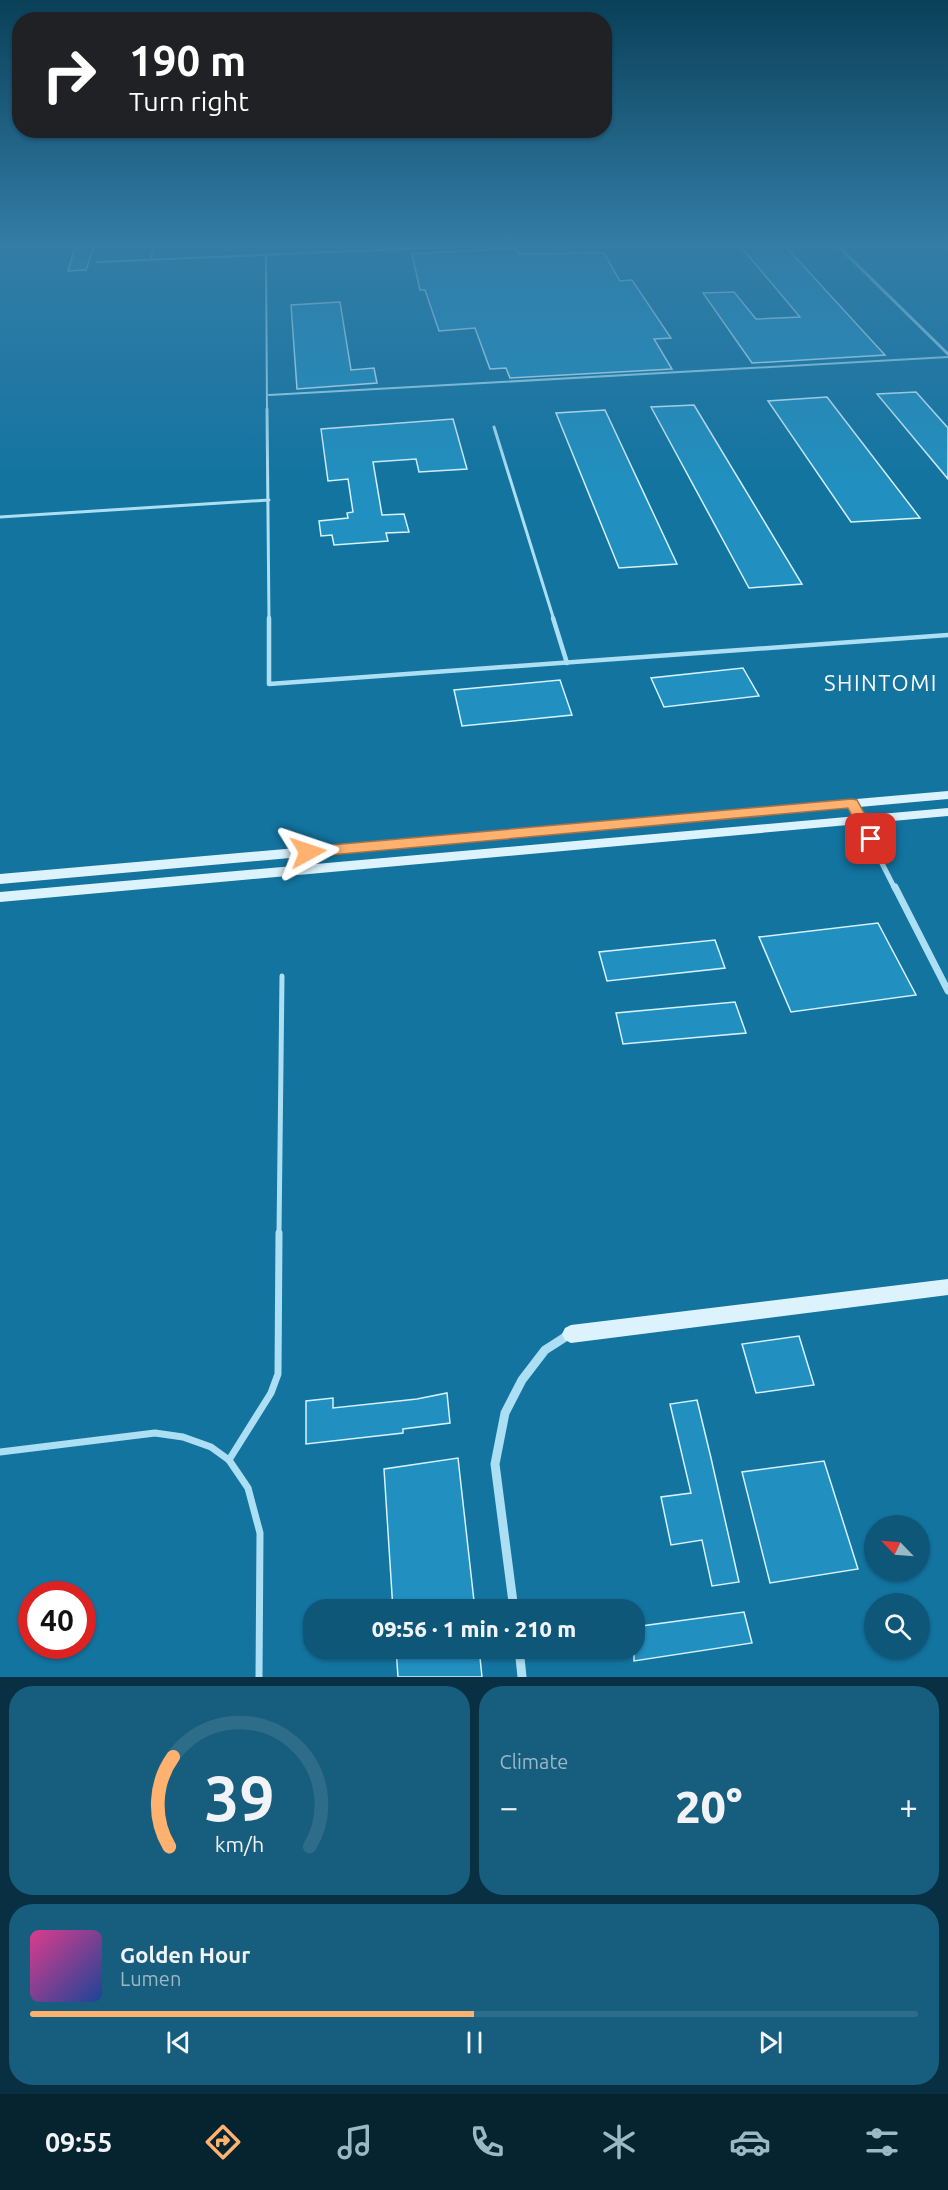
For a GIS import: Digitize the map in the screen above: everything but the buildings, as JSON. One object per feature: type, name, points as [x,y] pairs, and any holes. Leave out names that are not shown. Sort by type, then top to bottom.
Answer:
[{"type":"street","points":[[918,325],[948,356]]},
{"type":"street","points":[[0,879],[948,795]]},
{"type":"street","points":[[852,804],[948,991]]},
{"type":"street","points":[[0,897],[948,812]]},
{"type":"street","points":[[513,1599],[495,1464],[505,1413],[522,1380],[545,1350],[571,1334],[948,1287]]},
{"type":"street","points":[[520,1659],[522,1677]]},
{"type":"lane","points":[[268,325],[269,684],[948,635]]},
{"type":"lane","points":[[269,395],[948,356]]},
{"type":"lane","points":[[494,427],[567,663]]},
{"type":"lane","points":[[0,516],[269,500]]},
{"type":"lane","points":[[229,1460],[271,1393],[278,1374],[282,976]]},
{"type":"lane","points":[[0,1452],[155,1434],[183,1437],[211,1447],[229,1460],[248,1488],[260,1533],[259,1677]]},
{"type":"district","name":"SHINTOMI","points":[[881,682]]},
{"type":"route","points":[[308,852],[852,804],[871,839]]}]
